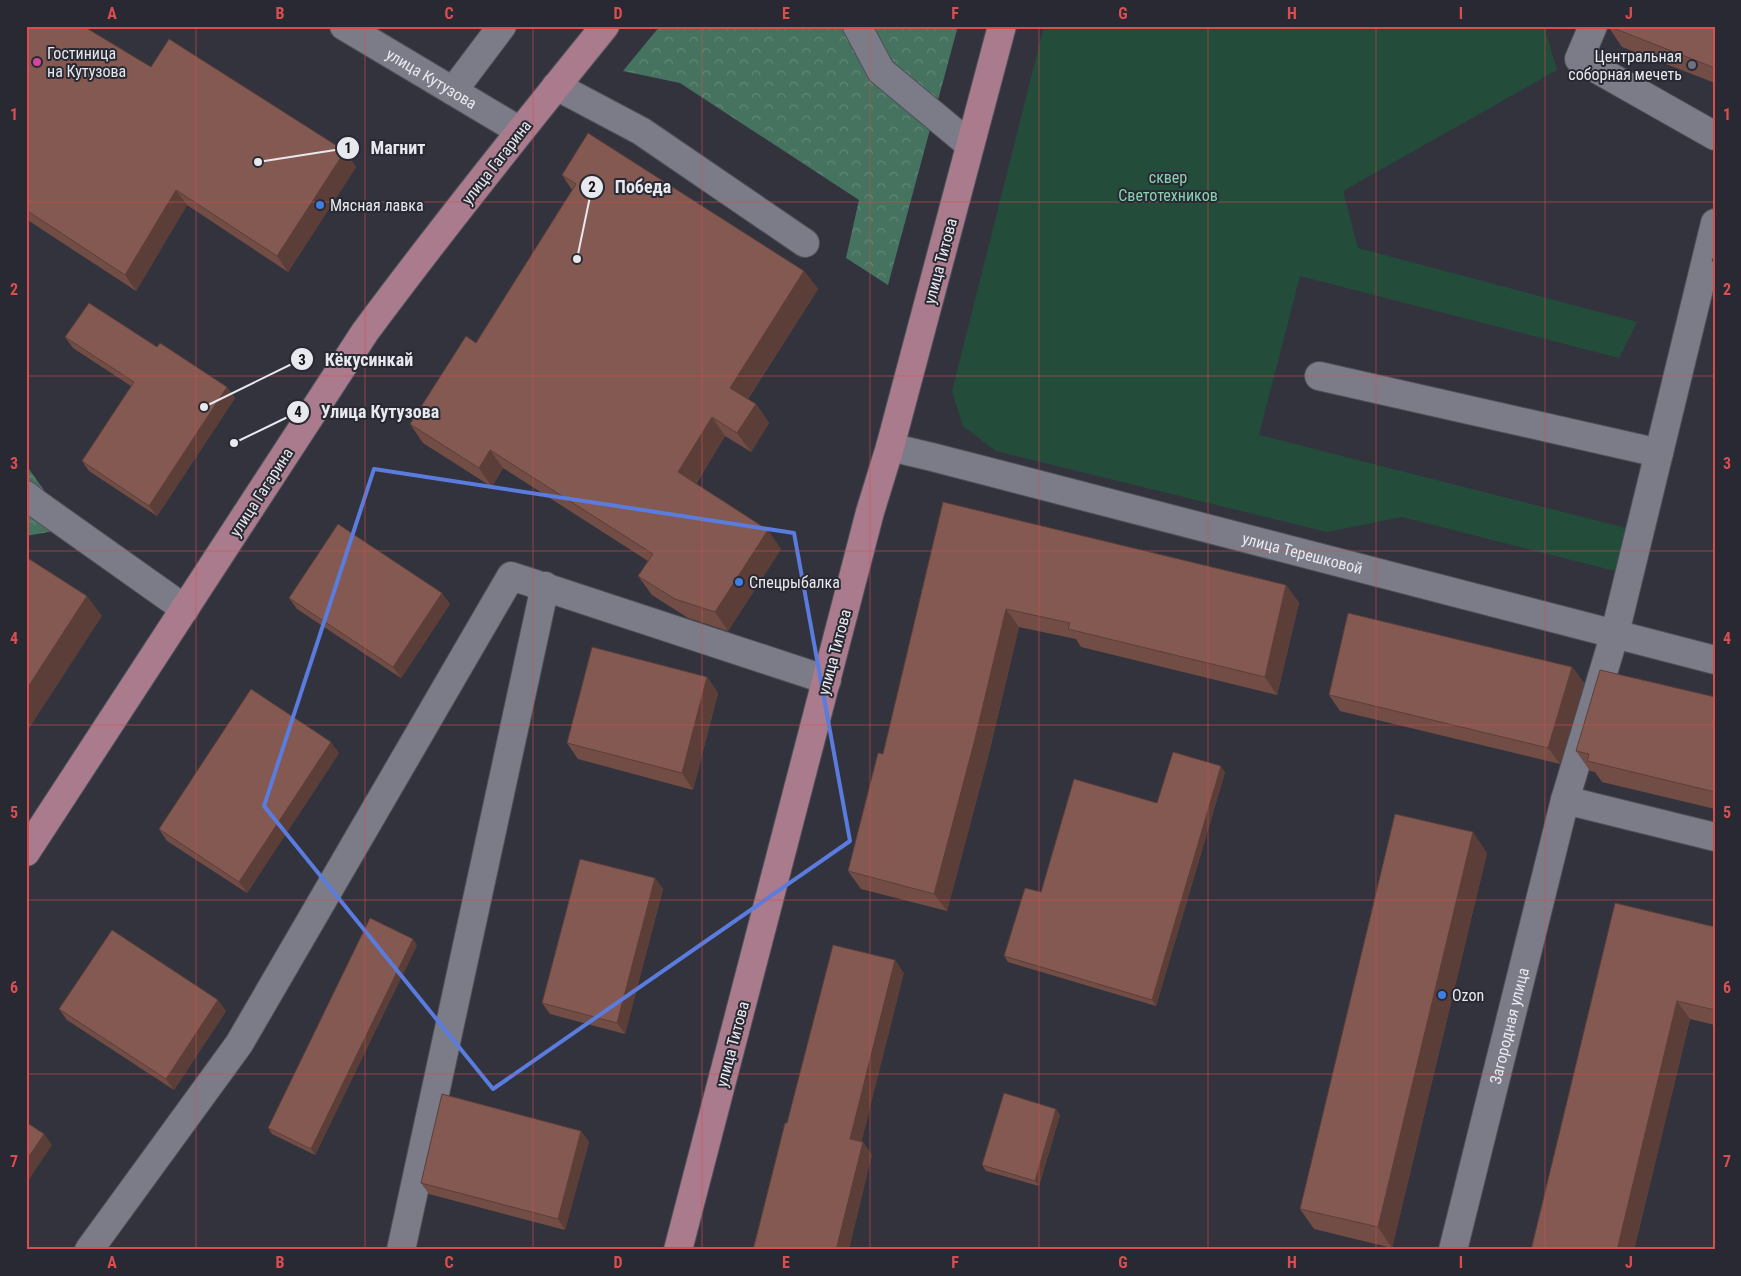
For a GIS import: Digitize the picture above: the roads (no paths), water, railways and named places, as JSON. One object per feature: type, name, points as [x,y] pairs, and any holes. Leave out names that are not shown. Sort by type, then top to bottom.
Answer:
[{"type":"main road","name":"улица Гагарина","points":[[26,852],[365,332],[520,131],[605,26]]},
{"type":"main road","name":"улица Титова","points":[[678,1250],[870,512],[890,447],[1002,26]]},
{"type":"street","name":"улица Кутузова","points":[[344,26],[520,131]]},
{"type":"street","points":[[453,91],[502,26]]},
{"type":"street","points":[[857,26],[881,71],[970,144]]},
{"type":"street","points":[[1593,26],[1579,59],[1715,136]]},
{"type":"street","points":[[556,86],[641,132],[805,243]]},
{"type":"street","name":"Загородная улица","points":[[1452,1250],[1565,800],[1614,634],[1715,223]]},
{"type":"street","points":[[1319,376],[1659,453]]},
{"type":"street","name":"улица Терешковой","points":[[890,447],[1715,660]]},
{"type":"street","points":[[30,507],[185,609]]},
{"type":"street","points":[[89,1250],[239,1044],[511,576],[827,680]]},
{"type":"street","points":[[401,1250],[545,586]]},
{"type":"street","points":[[1565,800],[1715,837]]},
{"type":"place","name":"Гостиница на Кутузова","points":[[37,62]]},
{"type":"place","name":"Центральная соборная мечеть","points":[[1692,65]]},
{"type":"place","name":"Магнит","points":[[258,162]]},
{"type":"place","name":"Мясная лавка","points":[[320,205]]},
{"type":"place","name":"Победа","points":[[577,259]]},
{"type":"place","name":"Кёкусинкай","points":[[204,407]]},
{"type":"place","name":"Улица Кутузова","points":[[234,443]]},
{"type":"place","name":"Спецрыбалка","points":[[739,582]]},
{"type":"place","name":"Ozon","points":[[1442,995]]},
{"type":"park label","name":"сквер Светотехников","points":[[1168,186]]}]
